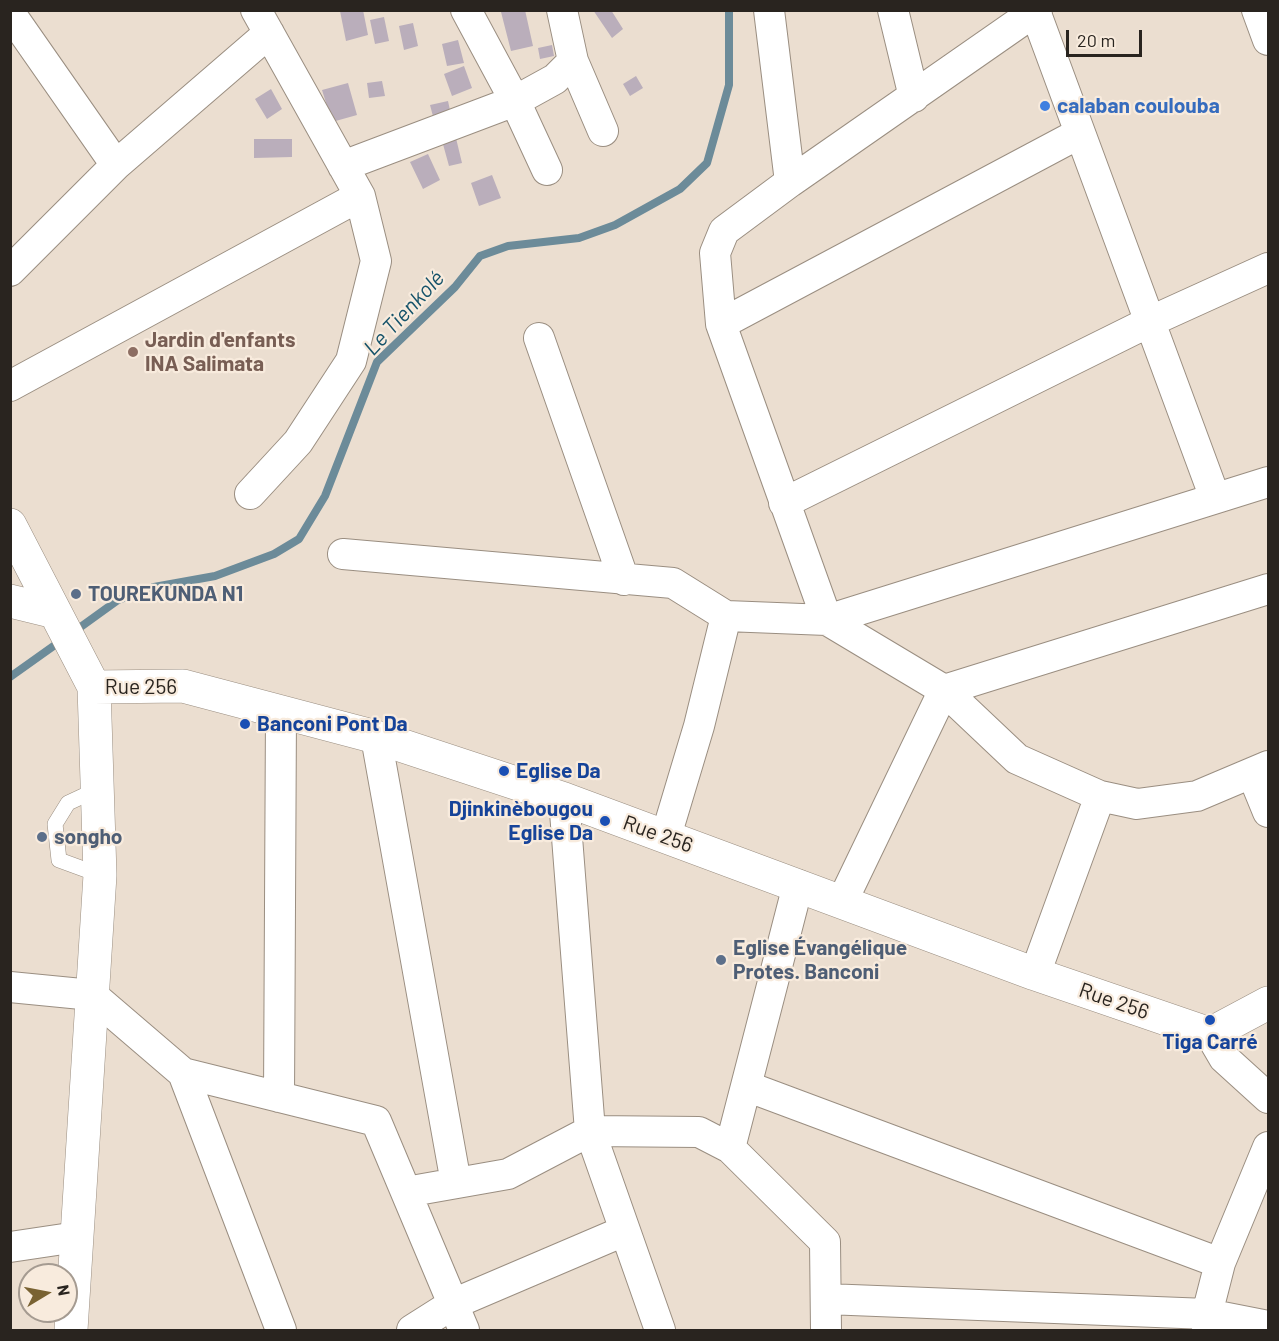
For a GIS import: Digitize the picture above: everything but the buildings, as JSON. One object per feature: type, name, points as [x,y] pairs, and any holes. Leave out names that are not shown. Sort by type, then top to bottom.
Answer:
[{"type":"street","points":[[466,10],[547,170]]},
{"type":"street","points":[[562,10],[573,61],[603,131]]},
{"type":"street","points":[[769,10],[790,182]]},
{"type":"street","points":[[893,10],[914,97]]},
{"type":"street","points":[[1257,10],[1269,40]]},
{"type":"street","points":[[1215,498],[1036,11],[790,182],[724,231],[715,254],[721,324],[827,620],[944,690],[1017,759],[1100,796],[1137,804],[1197,796],[1260,770],[1269,812]]},
{"type":"street","points":[[10,14],[116,165]]},
{"type":"street","points":[[10,271],[262,22],[360,196],[376,261],[351,361],[298,442],[249,494]]},
{"type":"street","points":[[343,166],[514,101],[555,79],[573,61]]},
{"type":"street","points":[[721,324],[1080,133]]},
{"type":"street","points":[[10,386],[360,196]]},
{"type":"street","points":[[784,503],[1149,322],[1269,268]]},
{"type":"street","points":[[539,338],[624,580]]},
{"type":"street","points":[[343,554],[673,583],[726,616],[827,620],[1269,482]]},
{"type":"street","points":[[10,525],[94,687],[100,874],[71,1330]]},
{"type":"street","points":[[842,902],[944,690],[1269,589]]},
{"type":"street","points":[[10,601],[55,612]]},
{"type":"street","points":[[666,836],[699,726],[726,616]]},
{"type":"street","name":"Rue 256","points":[[94,687],[183,686],[376,737],[564,799],[1035,974],[1210,1034]]},
{"type":"street","points":[[279,1097],[281,712]]},
{"type":"street","points":[[376,737],[456,1183]]},
{"type":"street","points":[[1035,974],[1100,796]]},
{"type":"street","points":[[564,799],[590,1131],[660,1330]]},
{"type":"street","points":[[730,1148],[798,885]]},
{"type":"street","points":[[10,987],[92,995],[183,1073],[376,1121],[458,1317]]},
{"type":"street","points":[[1269,1003],[1210,1034],[1224,1058],[1269,1098]]},
{"type":"street","points":[[183,1073],[281,1330]]},
{"type":"street","points":[[746,1086],[1220,1263]]},
{"type":"street","points":[[406,1192],[508,1174],[590,1131],[699,1132],[730,1148],[825,1242],[826,1330]]},
{"type":"street","points":[[1207,1322],[1220,1263],[1269,1147]]},
{"type":"street","points":[[412,1330],[458,1317],[624,1231]]},
{"type":"street","points":[[10,1247],[76,1237]]},
{"type":"street","points":[[826,1299],[1052,1319],[1207,1322],[1269,1326]]},
{"type":"lane","points":[[98,789],[68,802],[55,824],[59,860],[100,874]]},
{"type":"waterway","name":"Le Tienkolé","points":[[75,631],[118,600],[154,587],[215,576],[274,554],[299,539],[325,496],[377,362],[455,287],[480,256],[508,246],[579,238],[615,225],[680,189],[707,163],[729,85],[729,10]]},
{"type":"waterway","name":"Le Tienkolé","points":[[10,677],[62,640]]},
{"type":"place","name":"calaban coulouba","points":[[1045,106]]},
{"type":"place","name":"Jardin d'enfants INA Salimata","points":[[133,352]]},
{"type":"place","name":"TOUREKUNDA N1","points":[[76,594]]},
{"type":"place","name":"Banconi Pont Da","points":[[245,724]]},
{"type":"place","name":"Eglise Da","points":[[504,771]]},
{"type":"place","name":"Djinkinèbougou Eglise Da","points":[[605,821]]},
{"type":"place","name":"songho","points":[[42,837]]},
{"type":"place","name":"Eglise Évangélique Protes. Banconi","points":[[721,960]]},
{"type":"place","name":"Tiga Carré","points":[[1210,1020]]}]
